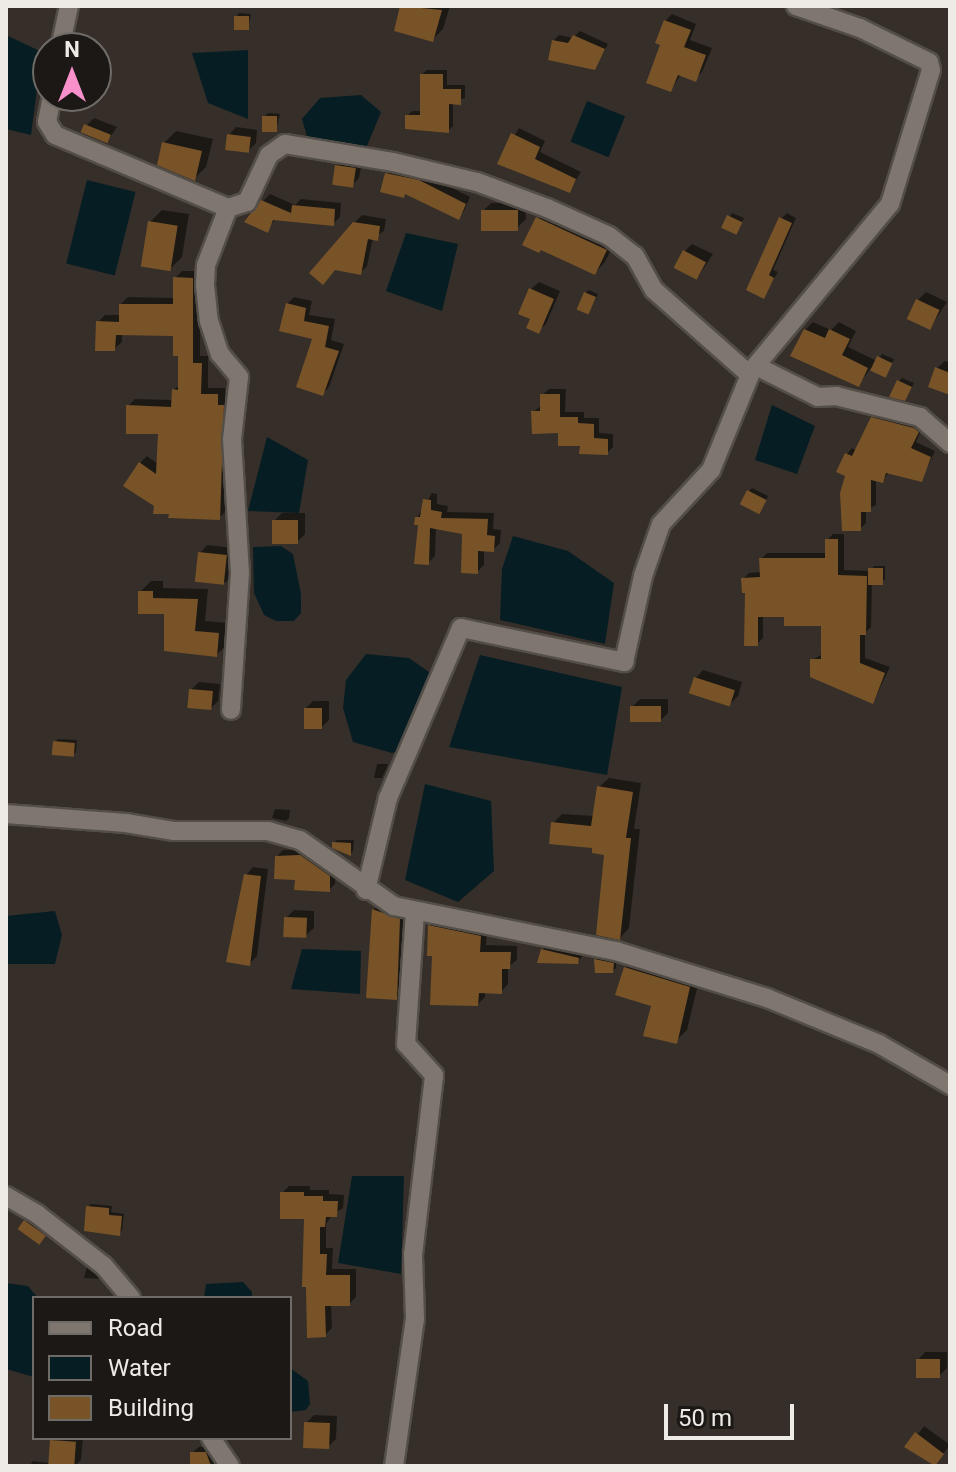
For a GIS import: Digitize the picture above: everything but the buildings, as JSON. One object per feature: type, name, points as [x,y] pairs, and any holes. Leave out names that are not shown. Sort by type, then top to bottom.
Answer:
[{"type":"street","points":[[63,32],[69,6]]},
{"type":"street","points":[[366,890],[388,798],[461,628],[624,662],[643,576],[661,524],[711,470],[752,370],[779,333],[845,261],[890,204],[931,70],[929,62],[860,28],[796,6]]},
{"type":"street","points":[[49,112],[49,130],[55,135],[228,208],[247,202],[269,155],[285,144],[393,162],[477,182],[547,208],[609,236],[635,256],[654,290],[752,370],[818,397],[836,396],[920,417],[950,443]]},
{"type":"street","points":[[228,208],[206,265],[205,285],[209,321],[220,354],[239,377],[232,439],[240,573],[231,710]]},
{"type":"street","points":[[6,814],[126,823],[174,831],[268,831],[300,840],[366,890],[394,906],[616,951],[767,998],[879,1044],[950,1085]]},
{"type":"street","points":[[394,1466],[415,1319],[413,1255],[434,1075],[406,1044],[415,911]]},
{"type":"street","points":[[6,1196],[37,1214],[104,1266],[129,1296]]},
{"type":"street","points":[[212,1440],[230,1466]]},
{"type":"water","points":[[6,35],[32,47],[34,112],[31,135],[6,129]]},
{"type":"water","points":[[248,50],[248,119],[208,103],[192,53]]},
{"type":"water","points":[[361,95],[381,112],[367,146],[332,147],[308,140],[302,119],[320,98]]},
{"type":"water","points":[[587,101],[625,116],[609,157],[571,142]]},
{"type":"water","points":[[87,180],[136,192],[115,276],[66,263]]},
{"type":"water","points":[[406,233],[458,244],[442,311],[386,291]]},
{"type":"water","points":[[772,405],[815,426],[797,474],[755,460]]},
{"type":"water","points":[[267,437],[308,460],[299,513],[248,511]]},
{"type":"water","points":[[513,536],[568,551],[614,583],[605,644],[500,620],[502,569]]},
{"type":"water","points":[[281,546],[293,554],[301,594],[301,613],[294,621],[276,621],[264,615],[254,593],[253,547]]},
{"type":"water","points":[[366,654],[409,658],[429,672],[431,677],[408,748],[392,753],[353,742],[343,708],[346,680]]},
{"type":"water","points":[[480,655],[622,687],[607,775],[449,747]]},
{"type":"water","points":[[425,784],[491,801],[494,871],[458,902],[405,880]]},
{"type":"water","points":[[55,911],[62,935],[55,964],[6,964],[6,916]]},
{"type":"water","points":[[302,949],[361,951],[360,994],[291,989]]},
{"type":"water","points":[[352,1176],[404,1176],[401,1274],[338,1263]]},
{"type":"water","points":[[243,1282],[252,1296],[204,1296],[206,1284]]},
{"type":"water","points":[[6,1283],[28,1286],[36,1296],[32,1296],[32,1376],[6,1369]]},
{"type":"water","points":[[292,1369],[308,1381],[310,1404],[306,1410],[292,1412]]}]
